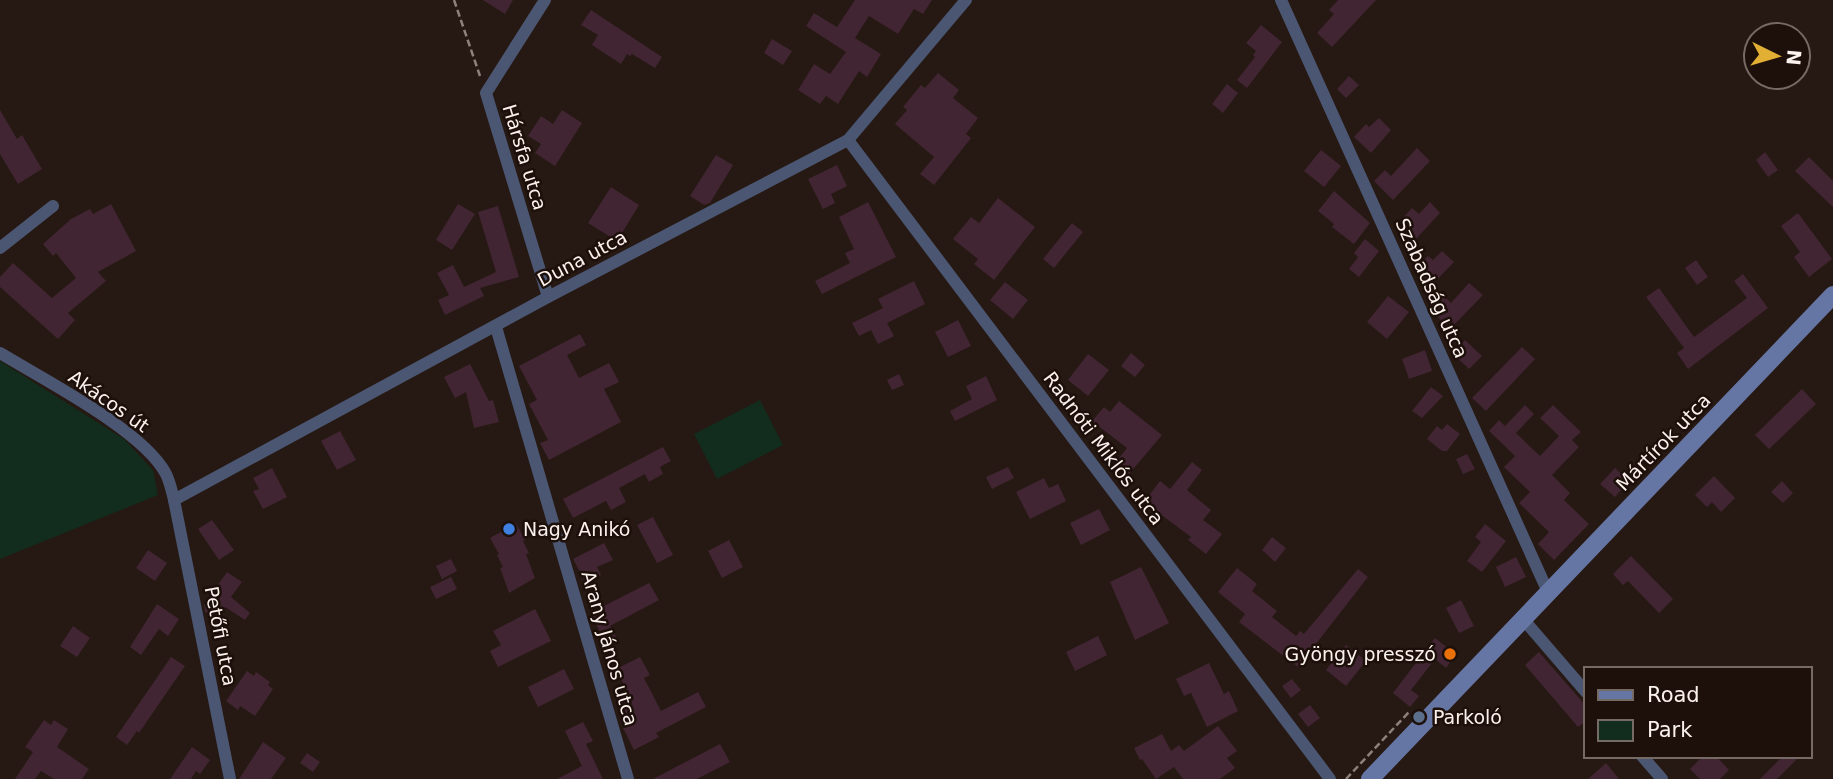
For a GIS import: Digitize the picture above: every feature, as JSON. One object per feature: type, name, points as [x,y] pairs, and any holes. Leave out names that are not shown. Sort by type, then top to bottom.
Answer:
[{"type":"main road","name":"Mártírok utca","points":[[1370,779],[1833,295]]},
{"type":"street","name":"Hársfa utca","points":[[545,0],[486,93],[548,297]]},
{"type":"street","name":"Duna utca","points":[[174,500],[548,297],[848,140],[966,0]]},
{"type":"street","name":"Szabadság utca","points":[[1282,0],[1548,592]]},
{"type":"street","name":"Radnóti Miklós utca","points":[[848,140],[1330,779]]},
{"type":"street","points":[[0,248],[53,206]]},
{"type":"street","name":"Arany János utca","points":[[496,327],[628,779]]},
{"type":"street","name":"Akácos út","points":[[0,353],[125,431],[166,474],[174,500]]},
{"type":"street","name":"Petőfi utca","points":[[174,500],[230,779]]},
{"type":"street","points":[[1523,619],[1584,690]]},
{"type":"street","points":[[1644,758],[1662,779]]},
{"type":"path","points":[[454,0],[486,93]]},
{"type":"green space","points":[[0,361],[124,439],[153,470],[158,495],[0,559]]},
{"type":"green space","points":[[760,400],[783,445],[717,479],[694,434]]},
{"type":"building","points":[[483,0],[513,0],[505,14]]},
{"type":"building","points":[[855,0],[932,0],[923,14],[914,9],[898,34],[869,16],[855,38],[881,54],[867,77],[859,71],[838,104],[826,96],[820,104],[798,90],[814,64],[830,74],[846,52],[806,26],[814,13],[837,27]]},
{"type":"building","points":[[1338,0],[1376,0],[1332,47],[1317,33],[1334,14],[1329,10]]},
{"type":"building","points":[[591,10],[662,57],[655,68],[632,54],[627,54],[621,64],[592,45],[598,35],[581,25]]},
{"type":"building","points":[[1261,25],[1282,42],[1247,88],[1237,80],[1255,57],[1253,55],[1256,51],[1246,43]]},
{"type":"building","points":[[772,39],[792,51],[783,65],[764,53]]},
{"type":"building","points":[[938,73],[959,90],[953,98],[978,118],[966,134],[971,138],[934,185],[920,174],[934,157],[895,124],[907,110],[903,107],[921,85],[925,88]]},
{"type":"building","points":[[1349,76],[1359,85],[1346,98],[1337,89]]},
{"type":"building","points":[[1227,84],[1238,93],[1223,113],[1212,104]]},
{"type":"building","points":[[0,110],[17,139],[22,135],[42,169],[18,184],[0,154]]},
{"type":"building","points":[[562,110],[582,123],[555,166],[535,153],[541,144],[528,136],[541,116],[553,124]]},
{"type":"building","points":[[1379,118],[1391,130],[1371,153],[1354,137],[1366,124],[1369,127]]},
{"type":"building","points":[[1417,148],[1430,161],[1393,200],[1374,181],[1385,170],[1391,176]]},
{"type":"building","points":[[1321,150],[1341,166],[1324,187],[1304,171]]},
{"type":"building","points":[[1765,152],[1778,170],[1768,177],[1756,160]]},
{"type":"building","points":[[716,155],[733,165],[710,203],[704,205],[690,196]]},
{"type":"building","points":[[1809,157],[1833,181],[1833,207],[1795,171]]},
{"type":"building","points":[[837,165],[847,186],[831,194],[835,203],[823,209],[808,179]]},
{"type":"building","points":[[611,187],[639,205],[617,241],[588,223]]},
{"type":"building","points":[[1334,191],[1370,223],[1354,244],[1332,227],[1334,224],[1318,211]]},
{"type":"building","points":[[998,198],[1035,227],[994,280],[974,264],[978,259],[953,239],[971,217],[979,223]]},
{"type":"building","points":[[868,202],[896,257],[822,294],[815,281],[850,263],[845,253],[854,249],[839,217]]},
{"type":"building","points":[[1430,202],[1440,213],[1415,240],[1398,223],[1412,208],[1419,214]]},
{"type":"building","points":[[111,204],[136,251],[98,272],[106,281],[68,313],[75,320],[58,339],[0,287],[0,277],[13,263],[52,298],[76,278],[56,253],[53,256],[43,244],[71,219],[90,209],[93,214]]},
{"type":"building","points":[[458,204],[475,214],[452,250],[436,240]]},
{"type":"building","points":[[498,206],[519,277],[480,288],[484,296],[445,315],[438,300],[449,295],[437,273],[453,265],[464,287],[496,272],[478,212]]},
{"type":"building","points":[[1798,213],[1832,259],[1809,277],[1794,257],[1800,252],[1781,226]]},
{"type":"building","points":[[1072,223],[1083,232],[1054,268],[1043,259]]},
{"type":"building","points":[[1365,239],[1379,251],[1359,277],[1349,269],[1358,257],[1354,253]]},
{"type":"building","points":[[1442,251],[1454,262],[1431,286],[1414,270],[1428,256],[1433,260]]},
{"type":"building","points":[[1696,260],[1708,277],[1697,285],[1685,268]]},
{"type":"building","points":[[1743,274],[1768,308],[1688,369],[1677,353],[1684,348],[1646,297],[1659,288],[1694,337],[1747,298],[1734,281]]},
{"type":"building","points":[[914,281],[925,304],[887,323],[894,336],[878,344],[871,330],[859,336],[852,323],[883,308],[878,299]]},
{"type":"building","points":[[1005,282],[1028,300],[1013,319],[990,300]]},
{"type":"building","points":[[1469,283],[1483,295],[1450,329],[1431,310],[1444,296],[1451,303]]},
{"type":"building","points":[[1388,296],[1409,312],[1387,339],[1367,322]]},
{"type":"building","points":[[958,320],[971,346],[948,357],[935,332]]},
{"type":"building","points":[[580,334],[586,345],[567,355],[579,378],[609,363],[619,382],[604,389],[621,422],[549,460],[540,443],[548,440],[529,404],[537,400],[519,366]]},
{"type":"building","points":[[1465,340],[1482,356],[1469,369],[1452,353]]},
{"type":"building","points":[[1522,347],[1535,359],[1486,411],[1472,398]]},
{"type":"building","points":[[1425,350],[1432,371],[1409,379],[1402,359]]},
{"type":"building","points":[[1131,353],[1145,365],[1135,377],[1121,366]]},
{"type":"building","points":[[1088,354],[1109,370],[1088,396],[1068,380]]},
{"type":"building","points":[[470,364],[489,401],[493,400],[499,422],[474,428],[466,392],[455,398],[444,377]]},
{"type":"building","points":[[899,374],[904,385],[892,390],[887,380]]},
{"type":"building","points":[[986,376],[997,400],[955,421],[950,411],[972,399],[966,386]]},
{"type":"building","points":[[1431,387],[1443,396],[1422,418],[1412,411]]},
{"type":"building","points":[[1802,389],[1816,404],[1769,449],[1755,435]]},
{"type":"building","points":[[1119,401],[1162,435],[1129,474],[1115,463],[1127,448],[1092,421],[1104,407],[1110,412]]},
{"type":"building","points":[[1525,405],[1534,414],[1516,433],[1540,456],[1559,436],[1540,418],[1553,405],[1581,432],[1572,440],[1579,447],[1552,475],[1570,493],[1564,500],[1589,524],[1554,560],[1538,544],[1549,532],[1519,503],[1530,492],[1504,467],[1515,456],[1489,431],[1499,420],[1505,426]]},
{"type":"building","points":[[1447,424],[1460,434],[1447,451],[1442,451],[1427,439],[1437,426],[1442,430]]},
{"type":"building","points":[[340,431],[356,460],[337,470],[321,441]]},
{"type":"building","points":[[663,447],[671,461],[660,467],[663,474],[649,482],[645,474],[619,488],[626,502],[611,510],[606,501],[573,518],[563,499]]},
{"type":"building","points":[[1467,454],[1475,469],[1463,474],[1456,459]]},
{"type":"building","points":[[1192,462],[1202,470],[1187,490],[1211,510],[1203,520],[1222,534],[1206,554],[1188,540],[1191,537],[1144,502],[1160,481],[1170,489]]},
{"type":"building","points":[[1008,467],[1014,478],[992,489],[986,477]]},
{"type":"building","points":[[272,468],[287,497],[263,509],[253,491],[259,489],[253,478]]},
{"type":"building","points":[[1615,468],[1629,481],[1615,497],[1600,484]]},
{"type":"building","points":[[1714,476],[1735,498],[1721,512],[1712,502],[1707,507],[1695,495]]},
{"type":"building","points":[[1044,478],[1049,488],[1058,484],[1066,501],[1030,519],[1016,492]]},
{"type":"building","points":[[1782,481],[1793,493],[1783,503],[1771,492]]},
{"type":"building","points":[[1099,509],[1110,530],[1081,545],[1070,523]]},
{"type":"building","points":[[653,517],[673,555],[657,563],[637,525]]},
{"type":"building","points":[[212,520],[234,550],[219,560],[198,529]]},
{"type":"building","points":[[516,523],[525,540],[523,541],[529,553],[526,554],[535,578],[509,593],[500,568],[503,567],[497,555],[499,554],[490,538]]},
{"type":"building","points":[[1485,524],[1506,541],[1482,572],[1467,561],[1481,542],[1475,537]]},
{"type":"building","points":[[1272,537],[1286,548],[1275,562],[1262,550]]},
{"type":"building","points":[[729,540],[743,567],[722,578],[708,551]]},
{"type":"building","points":[[604,543],[613,560],[597,567],[601,575],[586,583],[573,559]]},
{"type":"building","points":[[148,550],[167,563],[155,581],[136,568]]},
{"type":"building","points":[[1631,556],[1673,599],[1659,613],[1628,581],[1623,585],[1613,574]]},
{"type":"building","points":[[1516,557],[1526,577],[1505,587],[1496,567]]},
{"type":"building","points":[[451,559],[457,571],[442,579],[436,566]]},
{"type":"building","points":[[1141,567],[1169,623],[1135,640],[1110,582]]},
{"type":"building","points":[[1237,568],[1257,584],[1252,591],[1277,611],[1272,617],[1296,636],[1300,631],[1304,634],[1358,569],[1368,577],[1298,667],[1239,622],[1245,614],[1218,592]]},
{"type":"building","points":[[227,572],[242,582],[231,597],[250,613],[245,620],[225,607],[217,619],[205,612],[204,605]]},
{"type":"building","points":[[451,577],[457,589],[436,599],[430,587]]},
{"type":"building","points":[[649,583],[659,600],[610,626],[617,639],[607,645],[590,613]]},
{"type":"building","points":[[1461,600],[1474,626],[1459,633],[1446,608]]},
{"type":"building","points":[[157,604],[179,619],[168,636],[159,629],[141,655],[130,647]]},
{"type":"building","points":[[535,609],[551,641],[498,667],[490,651],[501,645],[493,631]]},
{"type":"building","points":[[73,626],[90,638],[77,657],[60,646]]},
{"type":"building","points":[[1098,636],[1107,655],[1075,671],[1066,652]]},
{"type":"building","points":[[1435,638],[1456,654],[1446,668],[1435,659],[1411,690],[1419,696],[1410,707],[1393,693]]},
{"type":"building","points":[[1346,645],[1366,661],[1346,686],[1326,670]]},
{"type":"building","points":[[1539,652],[1584,704],[1584,722],[1578,727],[1525,665]]},
{"type":"building","points":[[171,657],[185,666],[139,733],[137,731],[127,745],[116,737]]},
{"type":"building","points":[[640,657],[650,675],[644,678],[661,711],[698,692],[706,707],[656,733],[659,737],[634,750],[623,728],[632,724],[618,698],[628,693],[616,669]]},
{"type":"building","points":[[1209,663],[1224,694],[1229,691],[1238,711],[1207,727],[1191,693],[1184,696],[1176,679]]},
{"type":"building","points":[[564,669],[574,689],[538,707],[528,687]]},
{"type":"building","points":[[247,671],[254,676],[256,672],[270,682],[268,685],[273,689],[255,716],[240,706],[238,710],[226,701]]},
{"type":"building","points":[[1292,679],[1301,690],[1291,698],[1282,686]]},
{"type":"building","points":[[1310,705],[1320,718],[1308,727],[1298,714]]},
{"type":"building","points":[[44,720],[51,725],[54,720],[68,729],[57,747],[89,769],[82,779],[54,779],[41,771],[35,779],[15,779],[33,752],[25,747]]},
{"type":"building","points":[[583,722],[593,741],[586,744],[603,779],[557,779],[582,766],[565,731]]},
{"type":"building","points":[[1218,726],[1237,751],[1227,758],[1235,768],[1220,779],[1183,779],[1174,767],[1156,779],[1134,748],[1162,734],[1171,751],[1179,745],[1184,751]]},
{"type":"building","points":[[263,742],[286,758],[271,779],[239,779]]},
{"type":"building","points":[[720,744],[730,762],[697,779],[653,779]]},
{"type":"building","points":[[192,747],[210,760],[200,774],[196,771],[191,779],[170,779]]},
{"type":"building","points":[[307,753],[320,762],[313,772],[300,763]]},
{"type":"building","points":[[1701,758],[1718,758],[1729,770],[1720,779],[1700,779],[1690,769]]},
{"type":"building","points":[[1781,758],[1798,758],[1777,779],[1760,779]]},
{"type":"building","points":[[1606,763],[1619,779],[1588,779]]},
{"type":"place","name":"Nagy Anikó","points":[[509,529]]},
{"type":"place","name":"Gyöngy presszó","points":[[1450,654]]},
{"type":"place","name":"Parkoló","points":[[1419,717]]}]
